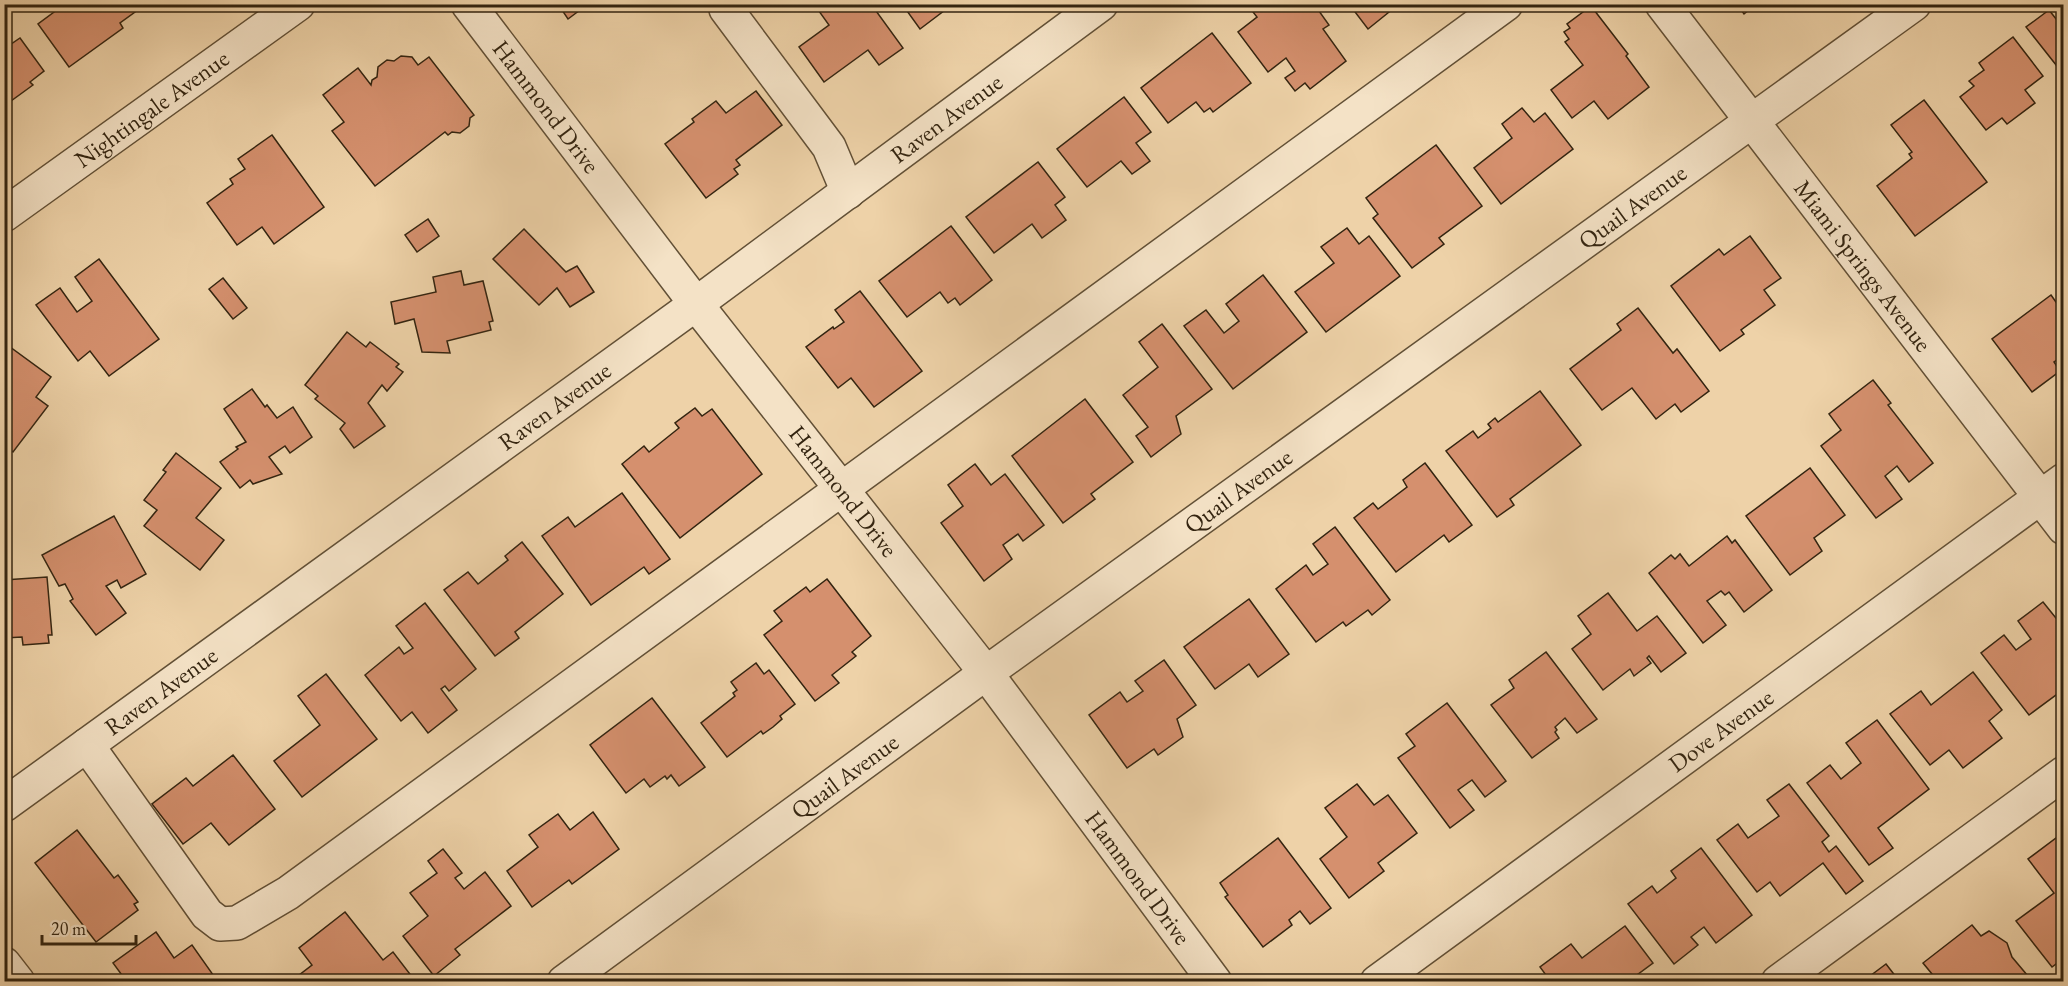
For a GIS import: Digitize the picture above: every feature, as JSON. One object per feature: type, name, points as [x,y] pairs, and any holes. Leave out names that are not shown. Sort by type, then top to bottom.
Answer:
[{"type":"street","name":"Nightingale Avenue","points":[[4,215],[298,4]]},
{"type":"street","name":"Hammond Drive","points":[[468,4],[696,304],[986,674],[1215,981]]},
{"type":"street","points":[[726,4],[726,9],[829,147],[848,192]]},
{"type":"street","name":"Raven Avenue","points":[[4,805],[696,304],[1101,4]]},
{"type":"street","points":[[87,745],[207,915],[220,924],[237,923],[288,893],[1506,4]]},
{"type":"street","name":"Miami Springs Avenue","points":[[1662,4],[1752,123],[2052,489],[2064,528]]},
{"type":"street","name":"Quail Avenue","points":[[564,981],[1914,4]]},
{"type":"street","name":"Dove Avenue","points":[[1377,981],[2052,489]]},
{"type":"street","points":[[1778,981],[2064,773]]},
{"type":"street","points":[[4,964],[18,981]]},
{"type":"building","points":[[65,4],[130,4],[135,12],[120,23],[123,28],[69,67],[38,24]]},
{"type":"building","points":[[558,4],[588,4],[568,19]]},
{"type":"building","points":[[820,4],[856,4],[860,10],[871,4],[903,48],[879,65],[868,50],[824,82],[799,47],[829,25],[816,7]]},
{"type":"building","points":[[902,4],[953,4],[920,29]]},
{"type":"building","points":[[1254,4],[1314,4],[1329,25],[1323,29],[1346,61],[1310,89],[1305,83],[1295,91],[1285,78],[1295,71],[1286,58],[1268,72],[1238,32],[1257,17],[1250,8]]},
{"type":"building","points":[[1349,4],[1399,4],[1368,29]]},
{"type":"building","points":[[1737,4],[1756,4],[1744,14]]},
{"type":"building","points":[[1591,6],[1628,54],[1626,56],[1649,87],[1608,119],[1594,101],[1572,118],[1551,90],[1583,65],[1565,42],[1569,39],[1564,32],[1570,28],[1567,24]]},
{"type":"building","points":[[2049,10],[2064,29],[2064,75],[2026,27]]},
{"type":"building","points":[[1212,33],[1251,83],[1213,112],[1210,108],[1204,112],[1196,102],[1168,123],[1141,88]]},
{"type":"building","points":[[2013,37],[2043,76],[2025,90],[2035,103],[2007,124],[2002,118],[1986,130],[1960,97],[1974,86],[1969,81],[1984,70],[1979,63]]},
{"type":"building","points":[[20,38],[44,71],[30,82],[33,85],[4,106],[4,49]]},
{"type":"building","points":[[401,56],[412,57],[418,65],[429,57],[474,115],[470,118],[469,126],[460,133],[452,132],[448,135],[445,132],[375,186],[332,131],[344,122],[323,95],[358,68],[371,85],[372,80],[377,77],[378,67],[387,60],[394,61]]},
{"type":"building","points":[[756,91],[782,125],[736,160],[740,165],[734,169],[738,174],[706,198],[665,144],[694,122],[692,119],[716,101],[726,113]]},
{"type":"building","points":[[1124,97],[1151,132],[1136,143],[1150,161],[1132,174],[1121,161],[1087,187],[1057,149]]},
{"type":"building","points":[[1924,100],[1987,182],[1915,236],[1877,186],[1912,158],[1909,154],[1912,152],[1891,125]]},
{"type":"building","points":[[1522,108],[1534,122],[1545,113],[1573,149],[1501,204],[1474,168],[1512,138],[1502,124]]},
{"type":"building","points":[[272,135],[324,207],[274,244],[262,227],[237,245],[207,203],[233,184],[230,179],[245,169],[238,159]]},
{"type":"building","points":[[1436,145],[1482,206],[1439,238],[1444,244],[1412,268],[1373,218],[1378,214],[1366,198]]},
{"type":"building","points":[[1038,162],[1065,197],[1055,205],[1066,220],[1042,238],[1032,224],[994,253],[966,217]]},
{"type":"building","points":[[428,219],[439,236],[417,252],[405,235]]},
{"type":"building","points":[[951,226],[992,280],[960,305],[955,298],[948,303],[940,292],[907,317],[879,281]]},
{"type":"building","points":[[1347,228],[1359,244],[1369,236],[1400,276],[1326,332],[1295,292],[1334,263],[1321,247]]},
{"type":"building","points":[[524,229],[566,272],[577,266],[594,292],[570,307],[557,288],[539,305],[493,259]]},
{"type":"building","points":[[1750,236],[1781,278],[1764,290],[1775,305],[1741,330],[1744,334],[1720,351],[1671,286],[1719,249],[1724,255]]},
{"type":"building","points":[[99,259],[159,339],[109,376],[90,351],[78,361],[36,305],[60,288],[77,312],[92,301],[75,277]]},
{"type":"building","points":[[461,271],[464,285],[483,281],[493,321],[489,322],[491,330],[447,341],[450,353],[422,352],[414,319],[395,324],[391,302],[436,292],[433,277]]},
{"type":"building","points":[[1263,275],[1307,332],[1233,389],[1184,326],[1206,310],[1224,333],[1239,321],[1226,304]]},
{"type":"building","points":[[223,278],[247,308],[233,319],[209,289]]},
{"type":"building","points":[[860,291],[922,371],[874,407],[851,378],[838,388],[806,347],[833,327],[834,329],[844,322],[835,310]]},
{"type":"building","points":[[2051,295],[2058,305],[2062,302],[2064,304],[2064,355],[2054,362],[2060,371],[2032,392],[1992,339]]},
{"type":"building","points":[[1638,308],[1673,353],[1677,349],[1709,391],[1681,412],[1675,404],[1656,419],[1632,388],[1602,410],[1570,369],[1621,330],[1617,324]]},
{"type":"building","points":[[1162,324],[1212,389],[1176,416],[1181,434],[1151,457],[1136,436],[1148,427],[1123,395],[1158,367],[1139,342]]},
{"type":"building","points":[[347,332],[366,347],[370,342],[399,364],[396,367],[403,372],[387,391],[382,385],[368,403],[385,426],[354,448],[340,429],[345,423],[315,399],[318,396],[305,385]]},
{"type":"building","points":[[4,346],[8,349],[10,347],[51,377],[36,397],[48,406],[13,452],[4,445]]},
{"type":"building","points":[[1873,380],[1891,403],[1888,405],[1933,463],[1909,482],[1897,466],[1885,476],[1902,499],[1876,518],[1821,446],[1841,430],[1829,414]]},
{"type":"building","points":[[252,389],[265,407],[267,405],[277,418],[293,407],[312,437],[290,453],[285,446],[269,457],[282,474],[253,484],[250,480],[240,488],[220,462],[238,449],[236,447],[246,442],[224,409]]},
{"type":"building","points":[[1540,391],[1581,445],[1510,499],[1514,505],[1497,517],[1446,451],[1473,431],[1478,438],[1491,428],[1488,424],[1495,418],[1498,422]]},
{"type":"building","points":[[1085,399],[1133,462],[1091,494],[1095,499],[1063,523],[1012,456]]},
{"type":"building","points":[[695,408],[702,416],[712,409],[762,474],[680,538],[622,464],[644,446],[649,452],[679,428],[675,423]]},
{"type":"building","points":[[176,453],[221,488],[196,518],[224,540],[200,570],[144,526],[157,510],[144,500],[166,472],[163,470]]},
{"type":"building","points":[[1425,463],[1472,525],[1449,542],[1444,535],[1396,572],[1354,518],[1373,503],[1378,509],[1407,487],[1403,480]]},
{"type":"building","points":[[975,464],[991,485],[1005,474],[1044,525],[1023,541],[1018,534],[1003,545],[1012,559],[984,581],[941,523],[963,506],[948,485]]},
{"type":"building","points":[[1810,468],[1845,515],[1814,538],[1822,551],[1790,575],[1746,516]]},
{"type":"building","points":[[622,493],[670,559],[649,574],[644,567],[591,605],[542,536],[568,517],[575,527]]},
{"type":"building","points":[[114,516],[146,574],[121,588],[117,580],[106,586],[126,613],[96,635],[70,601],[73,599],[65,584],[59,586],[42,555]]},
{"type":"building","points":[[1335,527],[1390,600],[1372,615],[1368,610],[1346,626],[1343,622],[1316,642],[1276,589],[1306,565],[1313,575],[1328,564],[1313,544]]},
{"type":"building","points":[[1727,536],[1732,543],[1735,540],[1772,590],[1744,612],[1729,592],[1725,595],[1721,591],[1707,601],[1726,625],[1703,643],[1649,573],[1671,555],[1675,559],[1680,554],[1689,566]]},
{"type":"building","points":[[522,542],[563,594],[515,632],[519,638],[495,656],[444,590],[468,572],[478,584],[508,560],[505,556]]},
{"type":"building","points":[[47,577],[52,635],[48,635],[49,643],[23,645],[22,637],[4,638],[4,580]]},
{"type":"building","points":[[827,579],[871,636],[852,652],[856,656],[832,675],[839,683],[815,701],[764,635],[782,621],[774,611],[806,587],[810,592]]},
{"type":"building","points":[[1608,593],[1637,631],[1657,616],[1686,653],[1661,672],[1649,656],[1647,658],[1651,663],[1634,676],[1630,669],[1603,690],[1572,649],[1591,634],[1578,616]]},
{"type":"building","points":[[1249,599],[1289,654],[1258,677],[1249,664],[1215,689],[1184,647]]},
{"type":"building","points":[[2043,602],[2064,628],[2064,689],[2029,715],[1981,653],[2004,635],[2016,650],[2031,639],[2018,621]]},
{"type":"building","points":[[425,603],[476,669],[449,691],[445,686],[441,689],[457,710],[428,733],[412,712],[401,721],[365,675],[399,647],[404,654],[413,648],[396,626]]},
{"type":"building","points":[[1546,652],[1597,719],[1577,733],[1565,718],[1555,727],[1559,738],[1532,758],[1491,705],[1514,688],[1509,680]]},
{"type":"building","points":[[1164,660],[1196,705],[1177,719],[1183,737],[1158,755],[1154,749],[1127,768],[1089,715],[1120,692],[1127,702],[1143,691],[1135,681]]},
{"type":"building","points":[[756,663],[764,674],[769,670],[795,704],[780,716],[782,719],[773,727],[763,734],[761,731],[727,757],[701,723],[735,696],[733,693],[737,690],[731,682]]},
{"type":"building","points":[[1973,672],[2002,710],[1989,721],[2002,738],[1963,768],[1949,750],[1930,765],[1890,714],[1921,691],[1931,705]]},
{"type":"building","points":[[326,674],[377,739],[302,797],[274,761],[320,725],[298,696]]},
{"type":"building","points":[[652,698],[705,767],[679,786],[671,775],[667,779],[665,776],[650,787],[644,779],[626,793],[590,745]]},
{"type":"building","points":[[1447,703],[1506,781],[1485,797],[1472,780],[1458,790],[1474,810],[1450,828],[1398,758],[1415,746],[1406,734]]},
{"type":"building","points":[[1877,720],[1929,789],[1878,828],[1893,848],[1869,865],[1807,783],[1830,765],[1841,779],[1861,763],[1846,743]]},
{"type":"building","points":[[233,755],[275,809],[229,845],[211,823],[183,844],[152,804],[186,778],[193,786]]},
{"type":"building","points":[[1357,784],[1374,805],[1388,795],[1417,833],[1378,863],[1384,871],[1349,898],[1320,859],[1347,837],[1325,808]]},
{"type":"building","points":[[1789,784],[1829,836],[1822,842],[1829,852],[1836,846],[1863,881],[1846,894],[1823,863],[1780,896],[1770,882],[1757,892],[1717,840],[1738,824],[1748,838],[1779,816],[1767,800]]},
{"type":"building","points":[[593,812],[619,849],[572,884],[569,880],[532,907],[507,871],[538,847],[529,835],[558,814],[570,830]]},
{"type":"building","points":[[77,830],[114,878],[118,875],[138,902],[134,904],[138,910],[96,942],[35,863]]},
{"type":"building","points":[[2064,832],[2064,958],[2052,967],[2016,921],[2054,893],[2028,859]]},
{"type":"building","points":[[1278,838],[1331,908],[1310,924],[1300,911],[1289,920],[1292,925],[1263,947],[1225,897],[1228,895],[1220,883]]},
{"type":"building","points":[[1701,848],[1752,915],[1716,943],[1704,927],[1691,937],[1698,945],[1674,964],[1628,904],[1652,886],[1657,893],[1676,878],[1671,871]]},
{"type":"building","points":[[443,849],[462,873],[455,878],[464,889],[485,872],[511,906],[455,949],[460,955],[434,976],[403,936],[428,916],[410,893],[437,873],[428,861]]},
{"type":"building","points":[[345,912],[383,960],[393,952],[416,982],[290,982],[312,965],[299,948]]},
{"type":"building","points":[[1972,925],[1981,936],[1989,931],[2007,943],[2012,957],[2033,982],[1923,982],[1932,974],[1923,963]]},
{"type":"building","points":[[1625,926],[1653,963],[1637,975],[1642,982],[1551,982],[1540,967],[1571,944],[1582,958]]},
{"type":"building","points":[[156,932],[174,958],[192,945],[216,979],[212,982],[127,982],[113,963]]},
{"type":"building","points":[[1886,964],[1900,982],[1862,982]]}]
